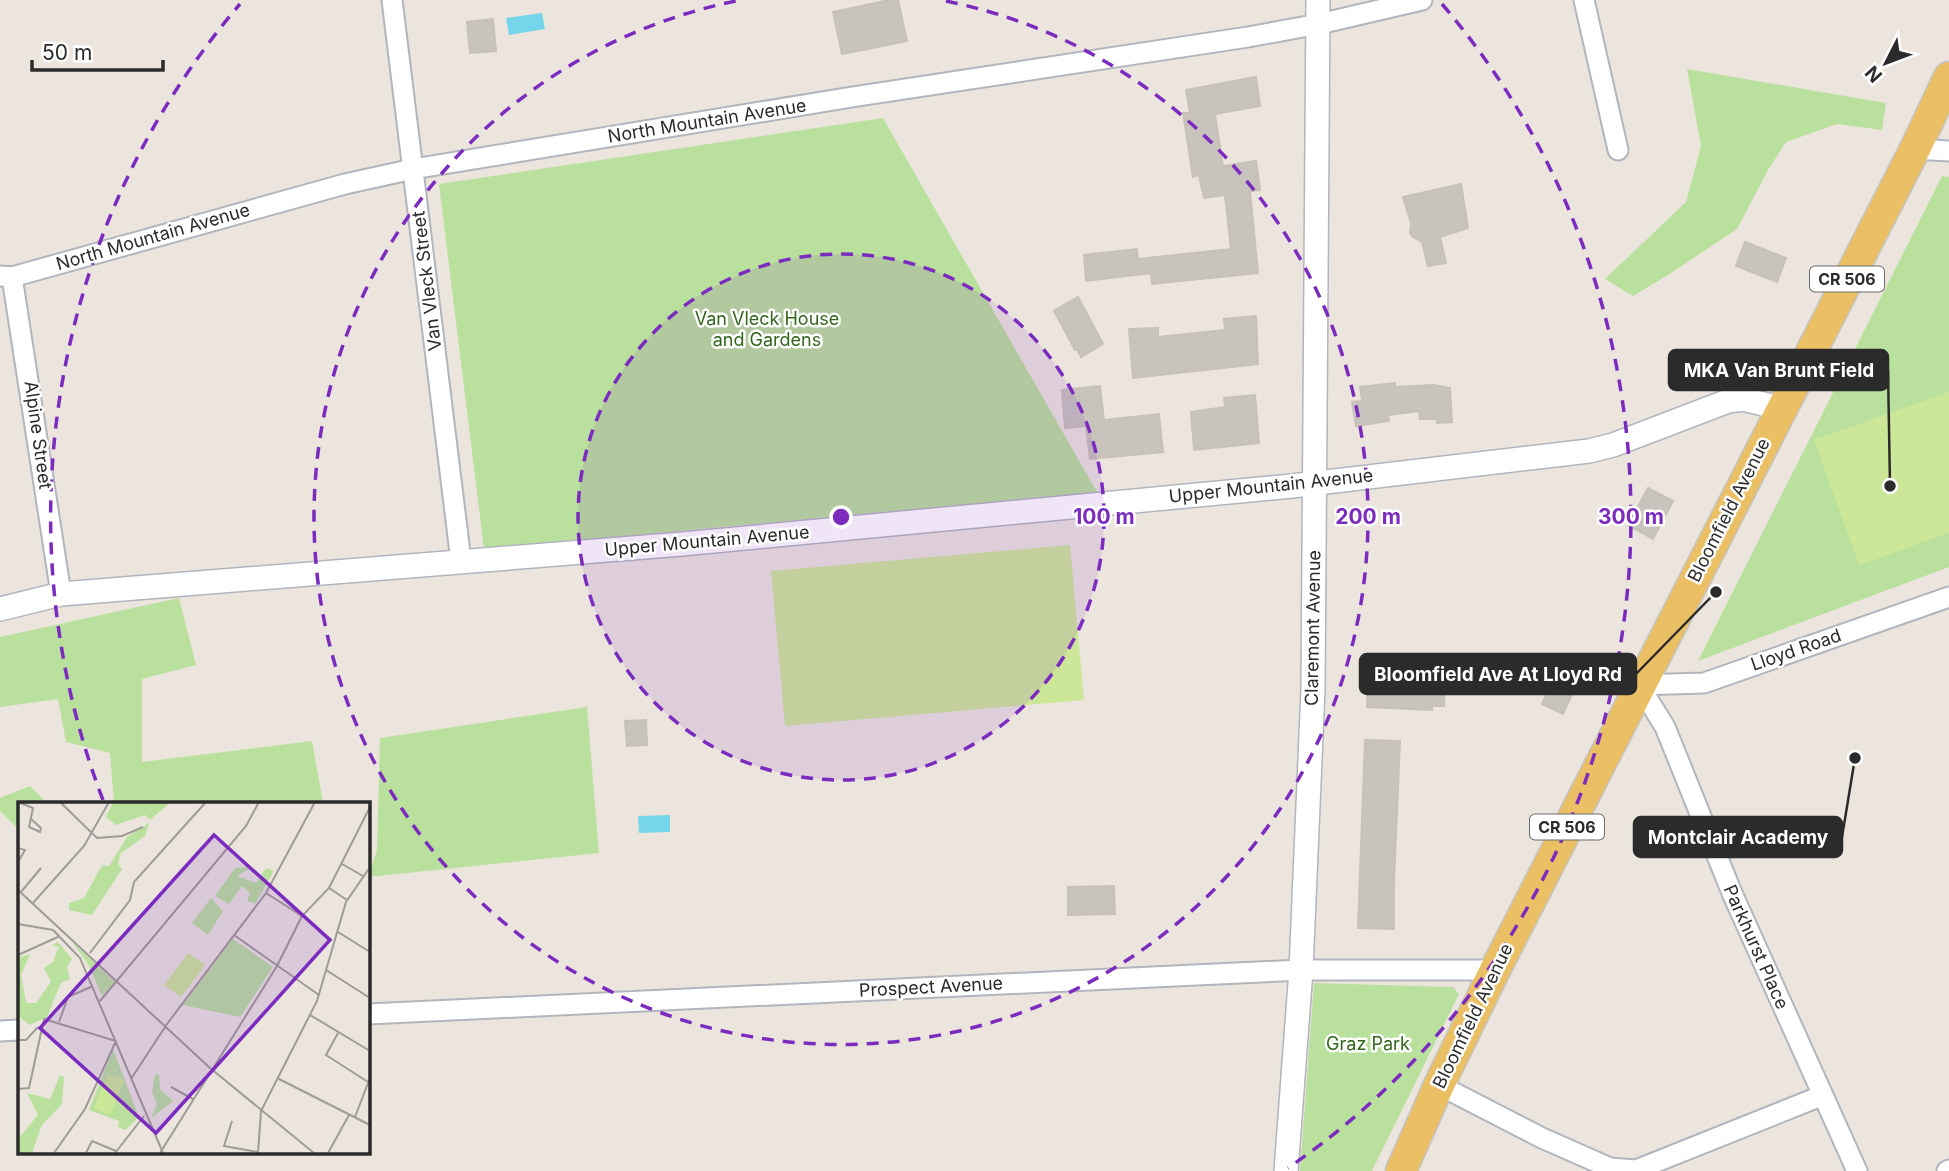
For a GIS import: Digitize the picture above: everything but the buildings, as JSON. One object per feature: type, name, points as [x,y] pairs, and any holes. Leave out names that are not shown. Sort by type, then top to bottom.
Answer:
[{"type":"main road","name":"Bloomfield Avenue","points":[[1401,1171],[1495,970],[1751,470],[1780,408],[1915,149],[1949,77]]},
{"type":"street","name":"Van Vleck Street","points":[[392,0],[461,561]]},
{"type":"street","name":"Claremont Avenue","points":[[1286,1171],[1301,970],[1313,689],[1318,0]]},
{"type":"street","name":"North Mountain Avenue","points":[[6,276],[345,184],[413,169],[1319,24],[1422,0]]},
{"type":"street","points":[[1584,0],[1618,150]]},
{"type":"street","points":[[1915,149],[1949,151]]},
{"type":"street","name":"Alpine Street","points":[[6,276],[61,594]]},
{"type":"street","name":"Upper Mountain Avenue","points":[[0,609],[61,594],[709,541],[1315,482],[1589,451],[1613,445],[1728,401],[1743,399],[1780,408]]},
{"type":"street","name":"Lloyd Road","points":[[1639,685],[1704,682],[1949,597]]},
{"type":"street","name":"Parkhurst Place","points":[[1639,685],[1665,727],[1732,893],[1857,1171]]},
{"type":"street","name":"Prospect Avenue","points":[[369,1014],[1301,970],[1495,970]]},
{"type":"street","points":[[0,1031],[18,1030]]},
{"type":"street","points":[[1439,1085],[1542,1138],[1610,1168],[1636,1170],[1821,1096]]},
{"type":"green space","points":[[1687,69],[1886,103],[1882,130],[1837,124],[1786,142],[1737,229],[1633,296],[1605,279],[1686,202],[1701,146]]},
{"type":"green space","name":"Van Vleck House and Gardens","points":[[883,118],[1097,492],[484,549],[439,184]]},
{"type":"green space","points":[[1942,176],[1949,177],[1949,567],[1698,661]]},
{"type":"green space","points":[[1949,392],[1949,533],[1859,565],[1814,440]]},
{"type":"green space","points":[[1070,545],[1084,700],[785,726],[771,571]]},
{"type":"green space","points":[[179,598],[196,665],[142,679],[142,762],[312,741],[323,802],[114,802],[110,753],[66,742],[58,699],[0,707],[0,637]]},
{"type":"green space","points":[[587,707],[599,853],[369,877],[377,850],[380,738]]},
{"type":"green space","points":[[30,786],[46,802],[18,802],[18,829],[0,811],[0,798]]},
{"type":"green space","name":"Graz Park","points":[[1314,983],[1453,987],[1459,994],[1372,1171],[1300,1171]]},
{"type":"water","points":[[542,13],[545,29],[509,35],[506,18]]},
{"type":"water","points":[[670,815],[670,832],[639,833],[638,816]]},
{"type":"place","name":"MKA Van Brunt Field","points":[[1890,486]]},
{"type":"place","name":"Bloomfield Ave At Lloyd Rd","points":[[1716,592]]},
{"type":"place","name":"Montclair Academy","points":[[1855,758]]}]
